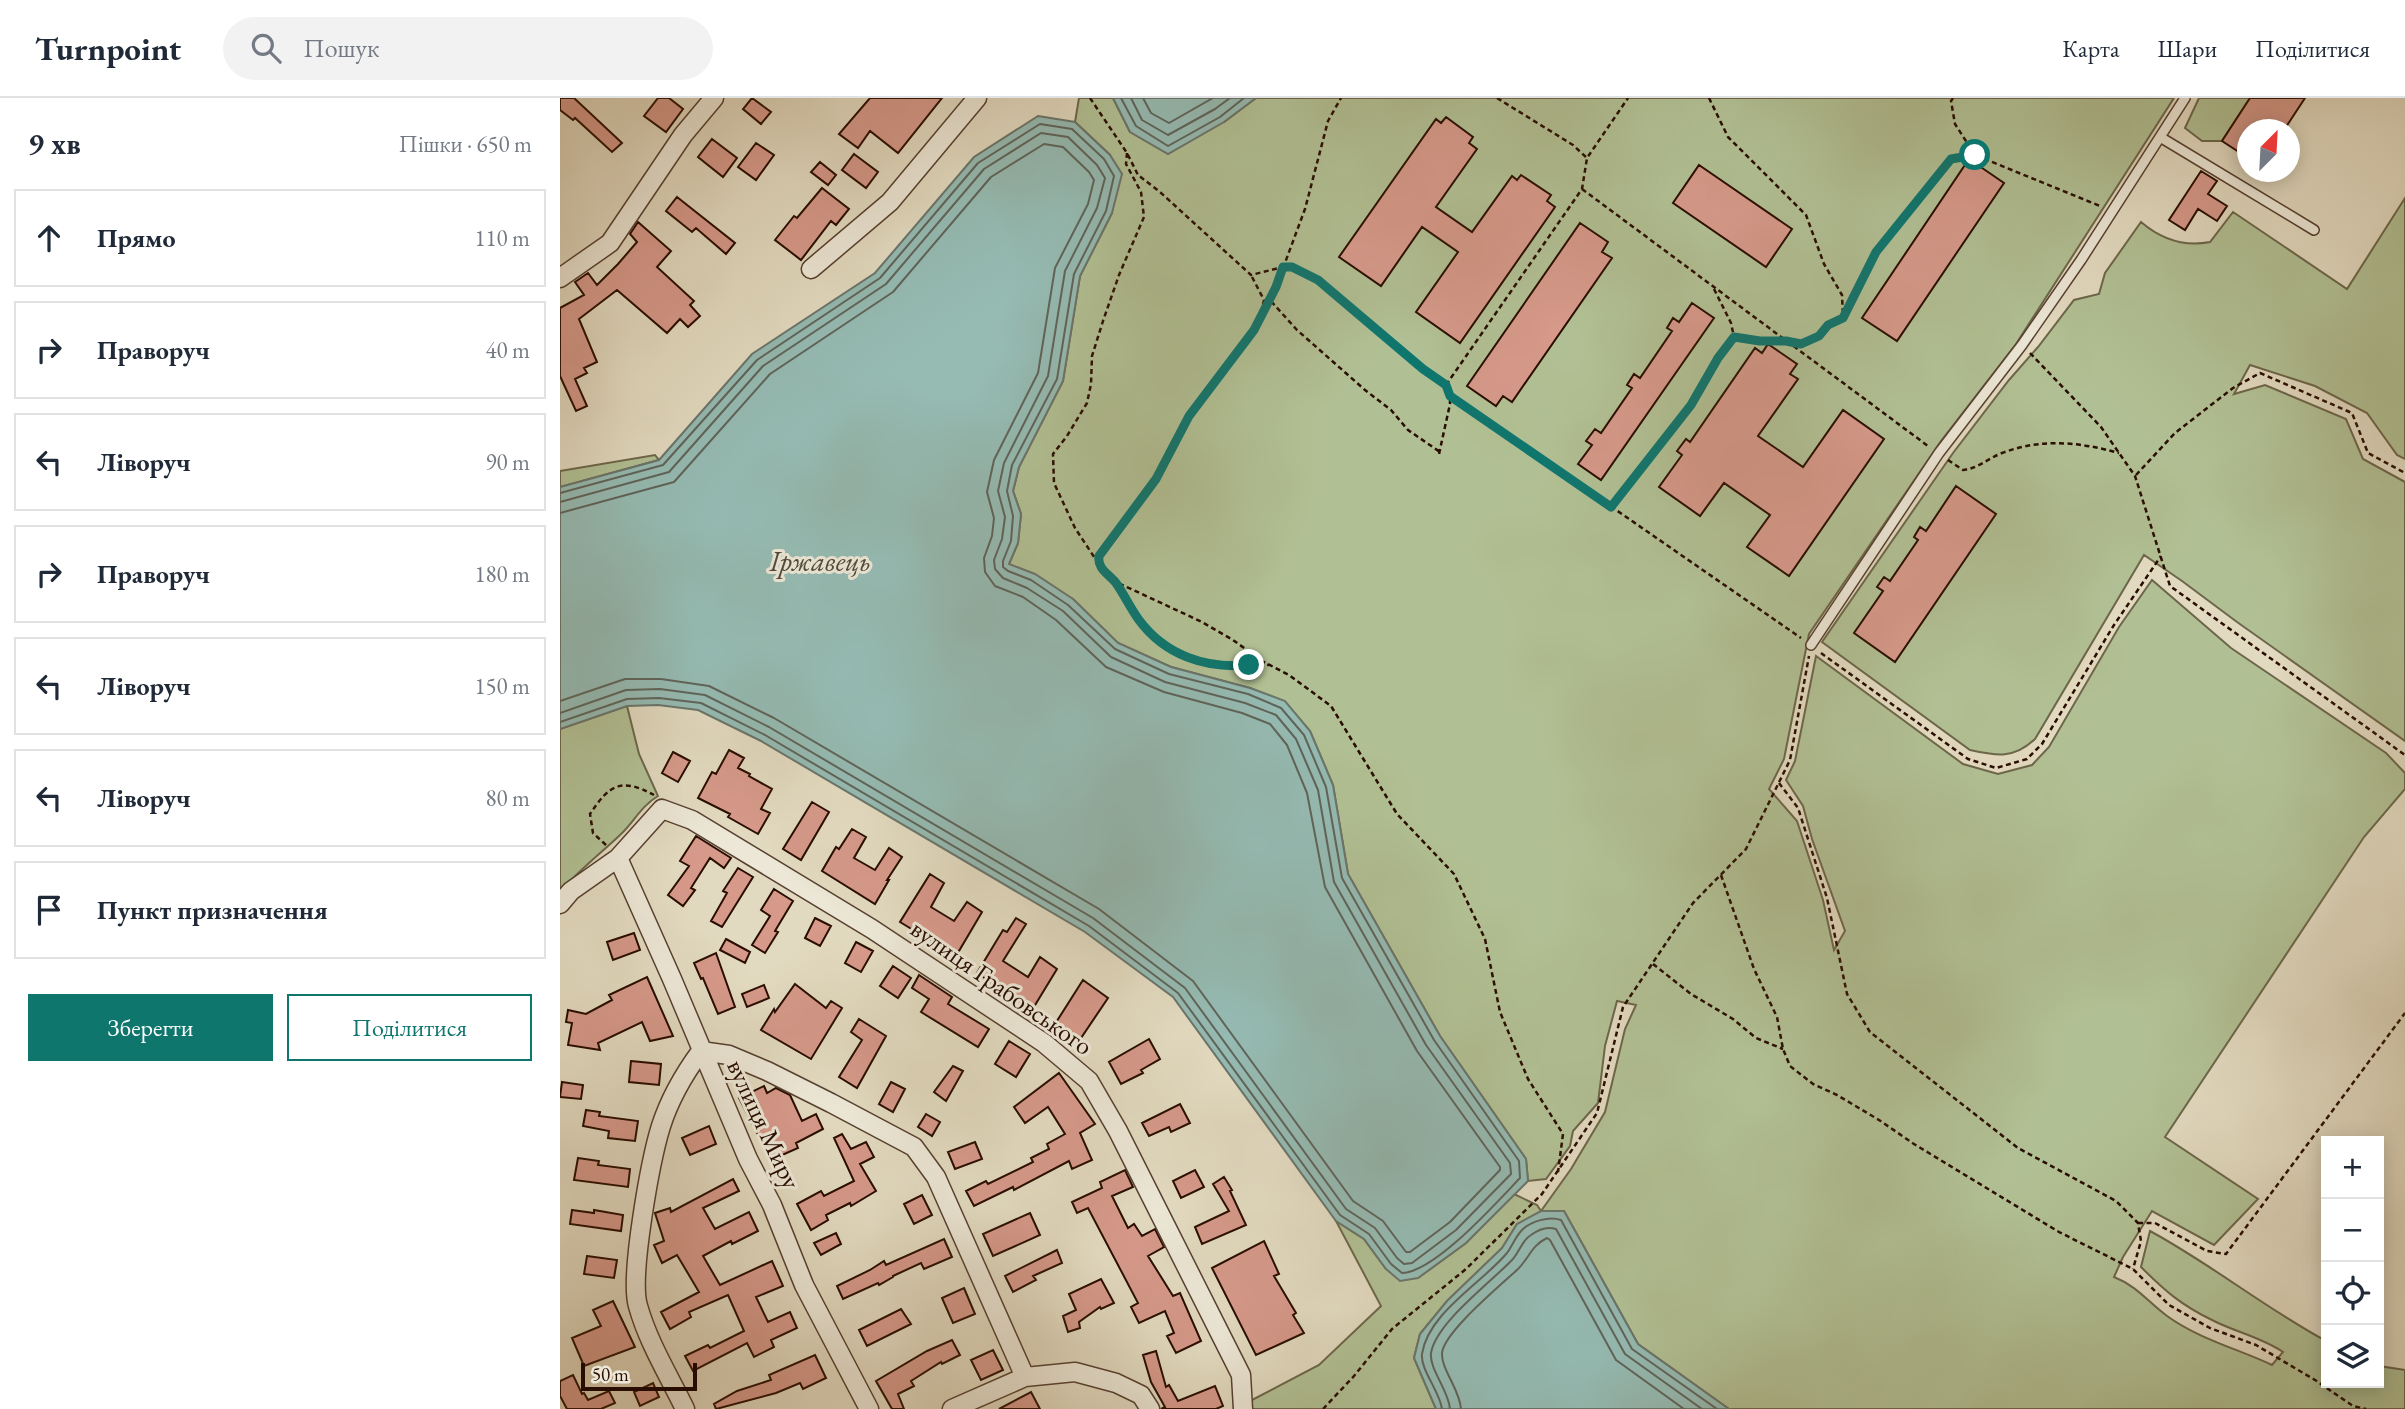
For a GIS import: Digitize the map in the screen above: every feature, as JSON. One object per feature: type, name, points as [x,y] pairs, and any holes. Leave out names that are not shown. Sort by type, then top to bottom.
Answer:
[{"type":"street","points":[[560,278],[610,243],[683,135],[714,98]]},
{"type":"street","points":[[811,269],[890,202],[977,98]]},
{"type":"street","points":[[560,904],[571,891],[618,858],[662,809]]},
{"type":"street","name":"вулиця Грабовського","points":[[662,809],[692,820],[872,929],[1044,1043],[1089,1081],[1118,1131],[1241,1374],[1242,1409]]},
{"type":"street","name":"вулиця Миру","points":[[618,858],[748,1159],[772,1205],[804,1285],[869,1409]]},
{"type":"street","points":[[685,1409],[655,1349],[637,1304],[637,1261],[660,1127],[672,1097],[701,1051],[729,1055],[766,1071],[914,1147],[936,1177],[1025,1377]]},
{"type":"street","points":[[953,1409],[1025,1377],[1075,1372],[1116,1383],[1141,1395],[1150,1409]]},
{"type":"lane","points":[[1811,645],[1939,453],[2022,345],[2185,98]]},
{"type":"lane","points":[[2160,136],[2314,230]]},
{"type":"path","points":[[1090,98],[1139,175],[1251,275],[1264,300],[1261,318]]},
{"type":"path","points":[[1098,562],[1099,556],[1156,479],[1189,416],[1261,318],[1305,209],[1328,121],[1342,98]]},
{"type":"path","points":[[1497,98],[1573,145],[1587,158]]},
{"type":"path","points":[[1446,385],[1582,190],[1587,158],[1628,98]]},
{"type":"path","points":[[1709,98],[1728,137],[1806,215],[1824,264],[1842,295],[1843,318]]},
{"type":"path","points":[[1953,98],[1951,101],[1955,124],[1975,155]]},
{"type":"path","points":[[1127,153],[1126,163],[1141,192],[1144,217],[1103,321],[1093,356],[1087,403],[1054,454],[1054,483],[1075,528],[1107,575],[1115,582],[1202,622],[1289,675],[1331,706],[1397,814],[1454,874],[1485,939],[1500,1012],[1528,1079],[1563,1135],[1558,1172]]},
{"type":"path","points":[[1734,337],[1801,344],[1819,336],[1828,325],[1843,318],[1876,252],[1951,159],[1975,155],[2112,212]]},
{"type":"path","points":[[1582,190],[1963,470],[1975,469],[2001,454],[2041,443],[2084,444],[2119,453]]},
{"type":"path","points":[[1251,275],[1292,267],[1318,280],[1423,369],[1446,385],[1450,404],[1443,434],[1441,444],[1439,454],[1440,452],[1434,448],[1427,445],[1408,430],[1391,410],[1297,330],[1270,300]]},
{"type":"path","points":[[1611,507],[1691,405],[1718,358],[1734,337],[1731,323],[1713,286]]},
{"type":"path","points":[[2022,345],[2101,427],[2135,476],[2170,586],[2405,755]]},
{"type":"path","points":[[2135,476],[2175,433],[2233,388],[2260,373],[2352,413],[2368,453],[2405,473]]},
{"type":"path","points":[[1450,396],[1811,645],[1968,759],[1996,768],[2028,759],[2042,744],[2114,625],[2161,556]]},
{"type":"path","points":[[1115,582],[1127,603],[1154,638],[1179,655],[1232,667],[1270,665]]},
{"type":"path","points":[[1323,1409],[1392,1329],[1466,1269],[1542,1194],[1597,1113],[1623,1007],[1693,902],[1746,849],[1790,760],[1811,645]]},
{"type":"path","points":[[1779,783],[1798,808],[1827,898],[1847,994],[1870,1032],[2018,1148],[2116,1201],[2138,1223],[2141,1241],[2133,1269]]},
{"type":"path","points":[[618,858],[593,833],[590,814],[604,793],[618,786],[641,788],[656,796],[662,809]]},
{"type":"path","points":[[1721,875],[1754,969],[1777,1017],[1783,1049],[1790,1066],[1813,1084],[1880,1120],[2059,1232],[2133,1269],[2169,1305],[2210,1328],[2256,1345],[2353,1406],[2366,1409]]},
{"type":"path","points":[[1653,964],[1691,994],[1733,1019],[1756,1038],[1783,1049]]},
{"type":"path","points":[[2138,1223],[2155,1223],[2207,1251],[2226,1254],[2405,1013]]},
{"type":"green space","points":[[1079,98],[1113,98],[1130,132],[1224,122],[1256,98],[2174,98],[2016,344],[1941,441],[1809,634],[1784,759],[1769,789],[1797,821],[1823,900],[1834,950],[1845,931],[1803,806],[1786,780],[1795,761],[1816,656],[1963,764],[1998,774],[2032,765],[2049,747],[2119,627],[2152,580],[2231,648],[2386,753],[2405,773],[2405,789],[2364,837],[2165,1137],[2258,1199],[2214,1245],[2152,1211],[2123,1257],[2114,1277],[2136,1290],[2179,1324],[2205,1337],[2272,1365],[2283,1352],[2201,1314],[2182,1303],[2158,1283],[2141,1267],[2150,1231],[2321,1338],[2321,1388],[2384,1388],[2384,1367],[2405,1370],[2405,1409],[1729,1409],[1638,1344],[1564,1211],[1517,1224],[1502,1248],[1447,1301],[1420,1334],[1414,1358],[1436,1409],[1250,1409],[1252,1400],[1319,1365],[1381,1306],[1336,1221],[1364,1239],[1386,1269],[1418,1278],[1466,1243],[1514,1194],[1537,1205],[1541,1211],[1571,1169],[1605,1112],[1625,1029],[1636,1005],[1617,1001],[1605,1046],[1598,1103],[1573,1131],[1570,1146],[1546,1179],[1528,1181],[1526,1159],[1440,1036],[1348,874],[1333,785],[1310,731],[1285,702],[1250,688],[1171,667],[1118,643],[1073,599],[1009,564],[1018,543],[1021,514],[1013,491],[1019,467],[1063,381],[1080,276],[1112,213],[1110,155],[1075,122]]},
{"type":"green space","points":[[2199,98],[2250,98],[2222,141],[2202,141],[2185,128]]},
{"type":"green space","points":[[2405,198],[2405,459],[2397,455],[2367,413],[2315,386],[2250,365],[2234,394],[2265,385],[2346,419],[2363,459],[2405,482],[2405,741],[2144,555],[2035,739],[2012,753],[1989,754],[1970,750],[1822,642],[1953,453],[2009,380],[2074,300],[2099,294],[2105,273],[2141,222],[2174,241],[2191,244],[2210,242],[2233,212],[2347,289]]},
{"type":"green space","points":[[655,455],[659,460],[560,487],[560,471]]},
{"type":"green space","points":[[627,706],[639,754],[658,796],[560,892],[560,729]]},
{"type":"water","points":[[1113,98],[1256,98],[1224,122],[1168,154],[1130,132]]},
{"type":"water","name":"Іржавець","points":[[1038,116],[1075,122],[1110,155],[1122,174],[1112,213],[1080,276],[1063,381],[1019,467],[1013,491],[1021,514],[1018,543],[1009,564],[1035,574],[1073,599],[1118,643],[1171,667],[1250,688],[1285,701],[1310,731],[1333,785],[1348,874],[1440,1036],[1526,1159],[1528,1181],[1466,1243],[1418,1278],[1400,1281],[1386,1269],[1364,1239],[1336,1221],[1173,997],[1085,932],[761,741],[698,710],[658,705],[627,706],[560,729],[560,487],[659,460],[752,354],[875,273],[974,157]]},
{"type":"water","points":[[1541,1211],[1564,1211],[1638,1344],[1729,1409],[1436,1409],[1414,1358],[1420,1334],[1447,1301],[1502,1248],[1517,1224]]},
{"type":"building","points":[[560,98],[574,98],[622,143],[612,152],[575,118],[573,120],[560,110]]},
{"type":"building","points":[[658,98],[669,98],[683,109],[666,132],[644,116]]},
{"type":"building","points":[[752,98],[771,112],[761,124],[743,109]]},
{"type":"building","points":[[870,98],[942,98],[898,153],[870,131],[858,148],[839,134]]},
{"type":"building","points":[[2250,98],[2305,98],[2291,119],[2237,119],[2237,151],[2222,141]]},
{"type":"building","points":[[1446,117],[1473,137],[1469,143],[1477,149],[1436,207],[1472,232],[1512,176],[1517,180],[1521,175],[1551,195],[1547,201],[1555,207],[1460,343],[1416,312],[1458,252],[1422,227],[1381,286],[1339,257],[1436,119],[1441,123]]},
{"type":"building","points":[[712,139],[737,158],[723,177],[698,157]]},
{"type":"building","points":[[756,143],[774,155],[756,180],[738,167]]},
{"type":"building","points":[[854,154],[878,172],[866,188],[842,170]]},
{"type":"building","points":[[1969,159],[2004,183],[1897,341],[1862,318]]},
{"type":"building","points":[[820,162],[836,175],[828,185],[811,172]]},
{"type":"building","points":[[1699,165],[1792,229],[1766,267],[1673,203]]},
{"type":"building","points":[[2201,171],[2217,181],[2208,194],[2227,206],[2217,221],[2198,209],[2185,230],[2169,220]]},
{"type":"building","points":[[822,188],[849,209],[836,225],[831,221],[801,260],[775,240]]},
{"type":"building","points":[[677,197],[735,243],[726,254],[696,228],[692,232],[666,211]]},
{"type":"building","points":[[638,222],[671,251],[657,267],[694,301],[690,305],[700,316],[688,327],[680,319],[667,333],[617,290],[579,319],[597,362],[584,368],[587,373],[575,379],[587,406],[576,411],[560,376],[560,308],[584,295],[575,282],[588,273],[597,285],[618,264],[637,242],[630,234]]},
{"type":"building","points":[[1580,223],[1608,242],[1602,252],[1612,258],[1512,402],[1503,396],[1496,406],[1467,386]]},
{"type":"building","points":[[1692,303],[1714,318],[1601,480],[1578,464],[1592,445],[1586,441],[1595,429],[1601,433],[1632,388],[1627,385],[1634,374],[1640,378],[1672,331],[1667,328],[1673,318],[1679,322]]},
{"type":"building","points":[[1768,344],[1797,364],[1790,374],[1798,379],[1758,436],[1803,467],[1843,410],[1884,439],[1789,576],[1747,547],[1770,515],[1724,483],[1700,516],[1659,487],[1682,455],[1677,451],[1686,439],[1690,442],[1755,348],[1762,353]]},
{"type":"building","points":[[1956,486],[1996,514],[1895,662],[1854,633],[1883,591],[1877,587],[1884,577],[1890,581],[1918,540],[1914,537],[1920,527],[1926,531]]},
{"type":"building","points":[[729,750],[744,758],[738,768],[772,789],[761,809],[770,813],[758,834],[728,817],[730,814],[698,798],[712,772],[716,774]]},
{"type":"building","points":[[673,752],[690,761],[678,782],[662,773]]},
{"type":"building","points":[[812,802],[829,812],[801,860],[783,849]]},
{"type":"building","points":[[852,829],[866,837],[854,858],[875,870],[889,848],[902,857],[875,904],[822,871],[836,847],[839,849]]},
{"type":"building","points":[[696,836],[731,858],[724,868],[710,858],[691,888],[695,890],[683,906],[668,895],[689,866],[680,861]]},
{"type":"building","points":[[738,868],[753,877],[722,927],[711,921],[727,893],[723,891]]},
{"type":"building","points":[[930,874],[944,883],[931,907],[954,921],[967,902],[982,912],[956,956],[900,922]]},
{"type":"building","points":[[774,889],[793,901],[765,953],[752,945],[770,916],[761,910]]},
{"type":"building","points":[[815,918],[831,926],[820,946],[805,938]]},
{"type":"building","points":[[1016,918],[1026,924],[1003,961],[1028,977],[1040,957],[1057,969],[1032,1010],[977,973],[1003,930],[1007,932]]},
{"type":"building","points":[[634,933],[640,950],[613,960],[607,942]]},
{"type":"building","points":[[726,939],[750,952],[745,963],[720,950]]},
{"type":"building","points":[[856,942],[873,951],[861,972],[845,963]]},
{"type":"building","points":[[716,953],[735,1007],[718,1014],[694,963]]},
{"type":"building","points":[[893,966],[911,978],[898,998],[880,986]]},
{"type":"building","points":[[919,975],[952,997],[948,1004],[989,1029],[978,1047],[921,1012],[929,999],[912,988]]},
{"type":"building","points":[[647,977],[673,1036],[650,1041],[642,1022],[598,1043],[600,1050],[568,1045],[572,1023],[566,1022],[568,1010],[586,1014],[612,1000],[609,995]]},
{"type":"building","points":[[1083,980],[1108,998],[1079,1041],[1055,1024]]},
{"type":"building","points":[[795,984],[826,1008],[831,1001],[842,1008],[811,1059],[761,1030]]},
{"type":"building","points":[[764,985],[769,998],[747,1007],[742,994]]},
{"type":"building","points":[[859,1019],[886,1036],[857,1088],[839,1077],[862,1040],[851,1032]]},
{"type":"building","points":[[1149,1039],[1160,1059],[1141,1070],[1143,1073],[1121,1084],[1109,1062]]},
{"type":"building","points":[[1009,1041],[1030,1054],[1016,1077],[995,1064]]},
{"type":"building","points":[[631,1061],[661,1064],[659,1085],[629,1082]]},
{"type":"building","points":[[953,1066],[963,1071],[946,1101],[934,1092]]},
{"type":"building","points":[[1059,1073],[1095,1124],[1080,1133],[1092,1160],[1072,1169],[1069,1161],[1014,1190],[1013,1187],[974,1206],[966,1191],[986,1181],[988,1184],[1033,1162],[1031,1158],[1049,1149],[1047,1144],[1065,1134],[1048,1107],[1025,1123],[1014,1107]]},
{"type":"building","points":[[562,1082],[583,1085],[581,1099],[560,1097]]},
{"type":"building","points":[[891,1082],[905,1089],[893,1112],[879,1104]]},
{"type":"building","points":[[764,1086],[767,1093],[776,1088],[790,1095],[802,1121],[816,1114],[823,1129],[796,1143],[798,1148],[771,1160],[739,1098]]},
{"type":"building","points":[[1180,1104],[1190,1123],[1171,1132],[1169,1127],[1149,1136],[1142,1123]]},
{"type":"building","points":[[586,1110],[600,1112],[599,1116],[638,1121],[635,1141],[608,1138],[609,1131],[583,1126]]},
{"type":"building","points":[[926,1114],[940,1122],[932,1136],[918,1127]]},
{"type":"building","points":[[709,1126],[716,1144],[690,1155],[682,1138]]},
{"type":"building","points":[[842,1134],[851,1149],[866,1142],[874,1157],[860,1164],[876,1191],[851,1206],[850,1203],[826,1215],[828,1220],[811,1230],[797,1204],[821,1191],[824,1196],[854,1181],[834,1138]]},
{"type":"building","points":[[975,1142],[982,1159],[955,1169],[948,1152]]},
{"type":"building","points":[[578,1158],[599,1161],[598,1165],[630,1169],[628,1187],[574,1180]]},
{"type":"building","points":[[1125,1170],[1133,1187],[1112,1196],[1128,1228],[1134,1224],[1142,1236],[1155,1229],[1164,1247],[1148,1256],[1173,1296],[1180,1293],[1201,1341],[1176,1353],[1167,1336],[1174,1333],[1165,1311],[1139,1323],[1131,1307],[1138,1303],[1088,1208],[1077,1213],[1072,1202],[1102,1188],[1100,1182]]},
{"type":"building","points":[[1195,1170],[1204,1187],[1181,1198],[1173,1181]]},
{"type":"building","points":[[1224,1177],[1246,1225],[1202,1244],[1195,1227],[1229,1211],[1213,1184]]},
{"type":"building","points":[[733,1179],[739,1191],[703,1208],[715,1229],[749,1212],[758,1231],[703,1256],[720,1285],[772,1261],[783,1286],[756,1297],[768,1322],[790,1312],[797,1328],[771,1340],[774,1347],[754,1357],[747,1343],[693,1371],[685,1356],[708,1345],[710,1348],[744,1331],[728,1295],[689,1312],[691,1317],[670,1329],[661,1312],[699,1292],[677,1255],[662,1263],[654,1245],[664,1241],[655,1213],[670,1208],[671,1212]]},
{"type":"building","points":[[922,1195],[932,1215],[914,1224],[904,1204]]},
{"type":"building","points":[[572,1210],[594,1213],[594,1210],[623,1215],[621,1231],[570,1224]]},
{"type":"building","points":[[1030,1213],[1040,1235],[993,1256],[983,1234]]},
{"type":"building","points":[[836,1233],[841,1244],[821,1255],[814,1243]]},
{"type":"building","points":[[944,1239],[952,1257],[924,1269],[921,1263],[879,1285],[878,1283],[843,1299],[837,1286],[884,1261],[886,1265]]},
{"type":"building","points":[[1264,1241],[1279,1274],[1274,1276],[1296,1313],[1293,1315],[1304,1333],[1256,1355],[1212,1268]]},
{"type":"building","points":[[1057,1250],[1062,1263],[1033,1276],[1036,1280],[1013,1292],[1005,1276]]},
{"type":"building","points":[[587,1256],[617,1260],[614,1278],[584,1274]]},
{"type":"building","points":[[1101,1279],[1114,1303],[1101,1309],[1100,1307],[1079,1322],[1080,1328],[1068,1332],[1063,1316],[1076,1310],[1069,1294]]},
{"type":"building","points":[[964,1288],[975,1314],[953,1323],[942,1298]]},
{"type":"building","points":[[613,1301],[635,1347],[584,1366],[572,1338],[601,1326],[593,1310]]},
{"type":"building","points":[[901,1309],[911,1324],[867,1346],[859,1330]]},
{"type":"building","points":[[952,1340],[960,1355],[942,1364],[941,1362],[911,1381],[914,1386],[898,1394],[904,1409],[892,1409],[876,1381],[927,1351]]},
{"type":"building","points":[[993,1350],[1003,1370],[981,1380],[971,1360]]},
{"type":"building","points":[[1156,1351],[1166,1387],[1169,1385],[1178,1401],[1215,1386],[1223,1406],[1216,1409],[1161,1409],[1165,1407],[1151,1382],[1143,1355]]},
{"type":"building","points":[[815,1355],[826,1378],[803,1389],[800,1383],[776,1393],[716,1409],[714,1404],[737,1391],[771,1380],[769,1375]]},
{"type":"building","points":[[573,1375],[588,1400],[609,1391],[615,1403],[601,1409],[567,1409],[560,1396],[560,1381]]},
{"type":"building","points":[[653,1383],[659,1397],[640,1406],[634,1392]]},
{"type":"building","points":[[1031,1392],[1040,1409],[999,1409]]},
{"type":"route","points":[[1249,665],[1232,667],[1205,663],[1179,655],[1154,638],[1098,562],[1099,556],[1127,520],[1136,503],[1156,479],[1189,416],[1254,330],[1283,267],[1292,267],[1318,280],[1423,369],[1446,385],[1450,396],[1611,507],[1691,405],[1718,358],[1734,337],[1801,344],[1819,336],[1828,325],[1843,318],[1876,252],[1951,159],[1975,155]]}]
